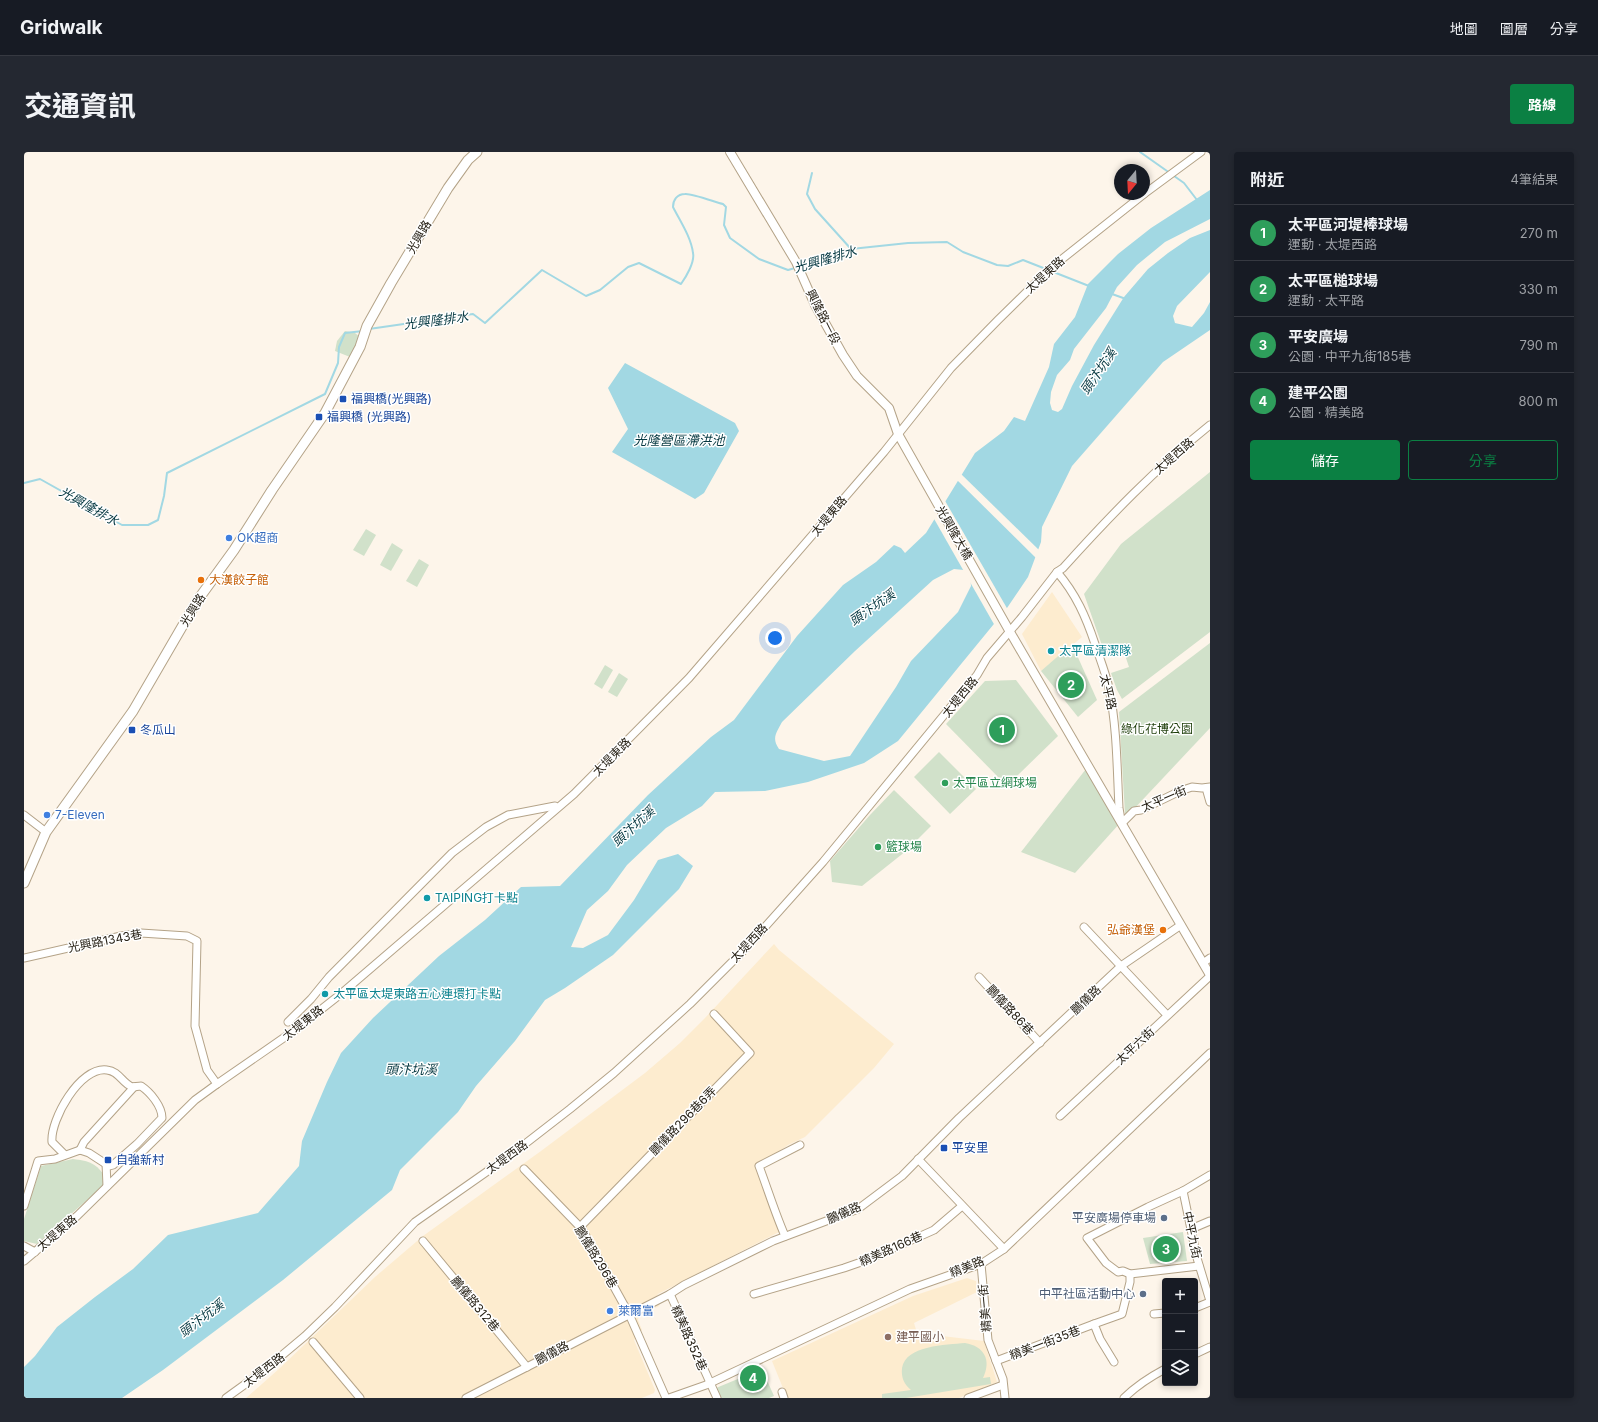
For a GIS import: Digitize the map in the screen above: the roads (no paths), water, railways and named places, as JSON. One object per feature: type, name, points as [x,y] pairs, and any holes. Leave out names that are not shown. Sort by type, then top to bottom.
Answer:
[{"type":"main road","name":"光興路","points":[[24,883],[46,832],[133,711],[197,602],[325,414],[360,347],[367,326],[448,188],[468,160],[477,152]]},
{"type":"street","name":"興隆路一段","points":[[730,152],[796,262],[815,305],[847,361],[857,376],[889,408],[898,434]]},
{"type":"street","name":"太堤東路","points":[[1150,190],[1201,152]]},
{"type":"street","name":"太堤東路","points":[[24,1262],[77,1216],[107,1183],[195,1100],[295,1030],[342,992],[574,794],[689,678],[898,434],[951,368],[1052,268],[1137,200]]},
{"type":"street","name":"太堤西路","points":[[226,1398],[262,1372],[305,1336],[335,1307],[415,1222],[512,1154],[570,1109],[620,1067],[690,1004],[746,948],[818,867],[968,687],[981,670],[987,658],[1010,632],[1057,572],[1063,568],[1114,512],[1168,460],[1210,425]]},
{"type":"street","name":"光興隆大橋","points":[[898,434],[1010,632]]},
{"type":"street","name":"太平路","points":[[1057,572],[1066,582],[1083,611],[1109,687],[1114,718],[1119,808],[1122,823]]},
{"type":"street","name":"太平路","points":[[1010,632],[1181,925],[1207,960],[1210,976]]},
{"type":"street","name":"太平一街","points":[[1122,823],[1134,811],[1141,810],[1180,791],[1192,787],[1208,788]]},
{"type":"street","points":[[1208,788],[1210,802]]},
{"type":"street","points":[[288,1022],[311,999],[329,977],[452,853],[486,827],[508,815],[554,806]]},
{"type":"street","points":[[24,815],[46,832]]},
{"type":"street","name":"鵬儀路","points":[[466,1398],[670,1294],[684,1285],[785,1236],[858,1209],[902,1176],[1040,1042],[1121,966],[1181,925]]},
{"type":"street","points":[[1084,927],[1167,1016]]},
{"type":"street","name":"光興路1343巷","points":[[24,958],[121,936],[141,933],[191,937],[197,941],[195,1026],[207,1070],[217,1084]]},
{"type":"street","name":"太平六街","points":[[1060,1116],[1210,976]]},
{"type":"street","name":"鵬儀路86巷","points":[[979,977],[1040,1042]]},
{"type":"street","name":"鵬儀路296巷6弄","points":[[580,1227],[750,1052],[714,1014]]},
{"type":"street","name":"精美路","points":[[670,1398],[709,1383],[910,1289],[981,1264],[1004,1249],[1210,1053]]},
{"type":"street","points":[[65,1155],[52,1142],[52,1135],[70,1094],[87,1075],[101,1070],[106,1070],[116,1073],[124,1082],[134,1088]]},
{"type":"street","points":[[24,1206],[38,1161],[55,1159],[80,1150],[89,1153],[109,1166],[113,1165],[137,1144],[162,1118],[162,1111],[149,1092],[141,1086],[134,1088],[84,1142],[80,1150]]},
{"type":"street","points":[[785,1236],[773,1208],[769,1192],[759,1166],[800,1145]]},
{"type":"street","points":[[918,1159],[1004,1249]]},
{"type":"street","points":[[106,1163],[107,1183]]},
{"type":"street","name":"鵬儀路296巷","points":[[524,1169],[580,1227],[629,1314],[666,1398]]},
{"type":"street","points":[[1199,1266],[1130,1274],[1118,1272],[1106,1263],[1087,1238],[1183,1191],[1210,1175]]},
{"type":"street","name":"中平九街","points":[[1183,1191],[1201,1275],[1210,1301],[1198,1307]]},
{"type":"street","name":"精美路166巷","points":[[754,1294],[849,1267],[867,1260],[934,1230],[962,1206]]},
{"type":"street","points":[[1191,1229],[1210,1221]]},
{"type":"street","name":"鵬儀路312巷","points":[[423,1241],[527,1367]]},
{"type":"street","points":[[24,1246],[35,1252]]},
{"type":"street","name":"精美一街","points":[[981,1264],[988,1340],[1003,1379],[1005,1398]]},
{"type":"street","name":"精美一街35巷","points":[[996,1361],[1122,1314],[1130,1282],[1130,1274]]},
{"type":"street","points":[[1201,1275],[1210,1274]]},
{"type":"street","name":"精美路352巷","points":[[670,1294],[717,1398]]},
{"type":"street","points":[[1154,1314],[1162,1313]]},
{"type":"street","points":[[1094,1324],[1100,1339],[1114,1362]]},
{"type":"street","points":[[313,1342],[360,1398]]},
{"type":"street","points":[[1198,1353],[1210,1347]]},
{"type":"street","points":[[1124,1398],[1150,1377],[1162,1371]]},
{"type":"street","points":[[968,1398],[1003,1385]]},
{"type":"water","name":"頭汴坑溪","points":[[1210,190],[1210,219],[1165,242],[1137,265],[1117,287],[1106,308],[1074,349],[1070,360],[1057,375],[1051,392],[1050,403],[1052,410],[1058,412],[1062,409],[1072,386],[1094,345],[1124,297],[1148,269],[1190,238],[1210,230],[1210,272],[1177,306],[1173,316],[1175,323],[1192,327],[1204,313],[1210,302],[1210,330],[1163,362],[1072,466],[1042,527],[1041,542],[1028,577],[1007,608],[898,741],[864,763],[808,782],[765,791],[715,792],[702,806],[666,828],[627,865],[608,891],[587,910],[571,947],[583,948],[608,935],[634,900],[658,860],[678,854],[693,866],[679,889],[613,955],[545,1000],[515,1041],[476,1086],[458,1112],[400,1170],[392,1190],[283,1280],[163,1370],[122,1398],[24,1398],[24,1367],[35,1356],[57,1327],[133,1269],[168,1235],[258,1213],[299,1166],[302,1141],[341,1053],[373,1018],[439,956],[485,920],[521,887],[560,886],[648,795],[711,737],[734,720],[797,636],[843,585],[876,562],[894,545],[901,548],[905,553],[926,533],[975,453],[1004,431],[1014,417],[1025,421],[1049,367],[1054,344],[1075,317],[1088,284],[1118,254],[1151,228]],"holes":[[[954,569],[964,570],[970,574],[971,586],[958,612],[911,661],[896,687],[850,756],[824,761],[779,749],[775,742],[775,738],[782,722],[855,651],[933,580]]]},
{"type":"water","name":"光隆營區滯洪池","points":[[625,363],[735,423],[739,431],[704,493],[695,499],[612,452],[628,429],[608,388]]},
{"type":"waterway","points":[[1140,152],[1184,183],[1197,200]]},
{"type":"waterway","points":[[812,173],[807,194],[815,209],[851,249]]},
{"type":"waterway","name":"光興隆排水","points":[[369,329],[473,314],[485,323],[542,270],[586,296],[600,290],[628,267],[639,263],[681,284],[693,261],[692,247],[688,235],[673,207],[676,198],[682,194],[688,194],[723,204],[726,207],[724,225],[730,238],[759,259],[788,270],[795,268]]},
{"type":"waterway","name":"光興隆排水","points":[[802,267],[851,249],[908,243],[947,242],[963,252],[997,265],[1008,266],[1023,260],[1089,286]]},
{"type":"waterway","name":"光興隆排水","points":[[1112,294],[1126,299]]},
{"type":"waterway","name":"光興隆排水","points":[[24,483],[40,479],[122,525],[148,525],[158,520],[164,496],[167,473],[325,394],[338,363],[339,347],[345,333],[363,331]]},
{"type":"place","name":"福興橋(光興路)","points":[[343,399]]},
{"type":"place","name":"福興橋 (光興路)","points":[[319,417]]},
{"type":"place","name":"OK超商","points":[[229,538]]},
{"type":"place","name":"大漢餃子館","points":[[201,580]]},
{"type":"place","name":"太平區清潔隊","points":[[1051,651]]},
{"type":"place","name":"太平區槌球場","points":[[1071,685]]},
{"type":"place","name":"冬瓜山","points":[[132,730]]},
{"type":"place","name":"太平區河堤棒球場","points":[[1002,730]]},
{"type":"place","name":"太平區立網球場","points":[[945,783]]},
{"type":"place","name":"7-Eleven","points":[[47,815]]},
{"type":"place","name":"籃球場","points":[[878,847]]},
{"type":"place","name":"TAIPING打卡點","points":[[427,898]]},
{"type":"place","name":"弘爺漢堡","points":[[1163,930]]},
{"type":"place","name":"太平區太堤東路五心連環打卡點","points":[[325,994]]},
{"type":"place","name":"平安里","points":[[944,1148]]},
{"type":"place","name":"自強新村","points":[[108,1160]]},
{"type":"place","name":"平安廣場停車場","points":[[1164,1218]]},
{"type":"place","name":"平安廣場","points":[[1166,1249]]},
{"type":"place","name":"中平社區活動中心","points":[[1143,1294]]},
{"type":"place","name":"萊爾富","points":[[610,1311]]},
{"type":"place","name":"建平國小","points":[[888,1337]]},
{"type":"place","name":"建平公園","points":[[753,1378]]},
{"type":"park label","name":"綠化花博公園","points":[[1157,729]]}]
